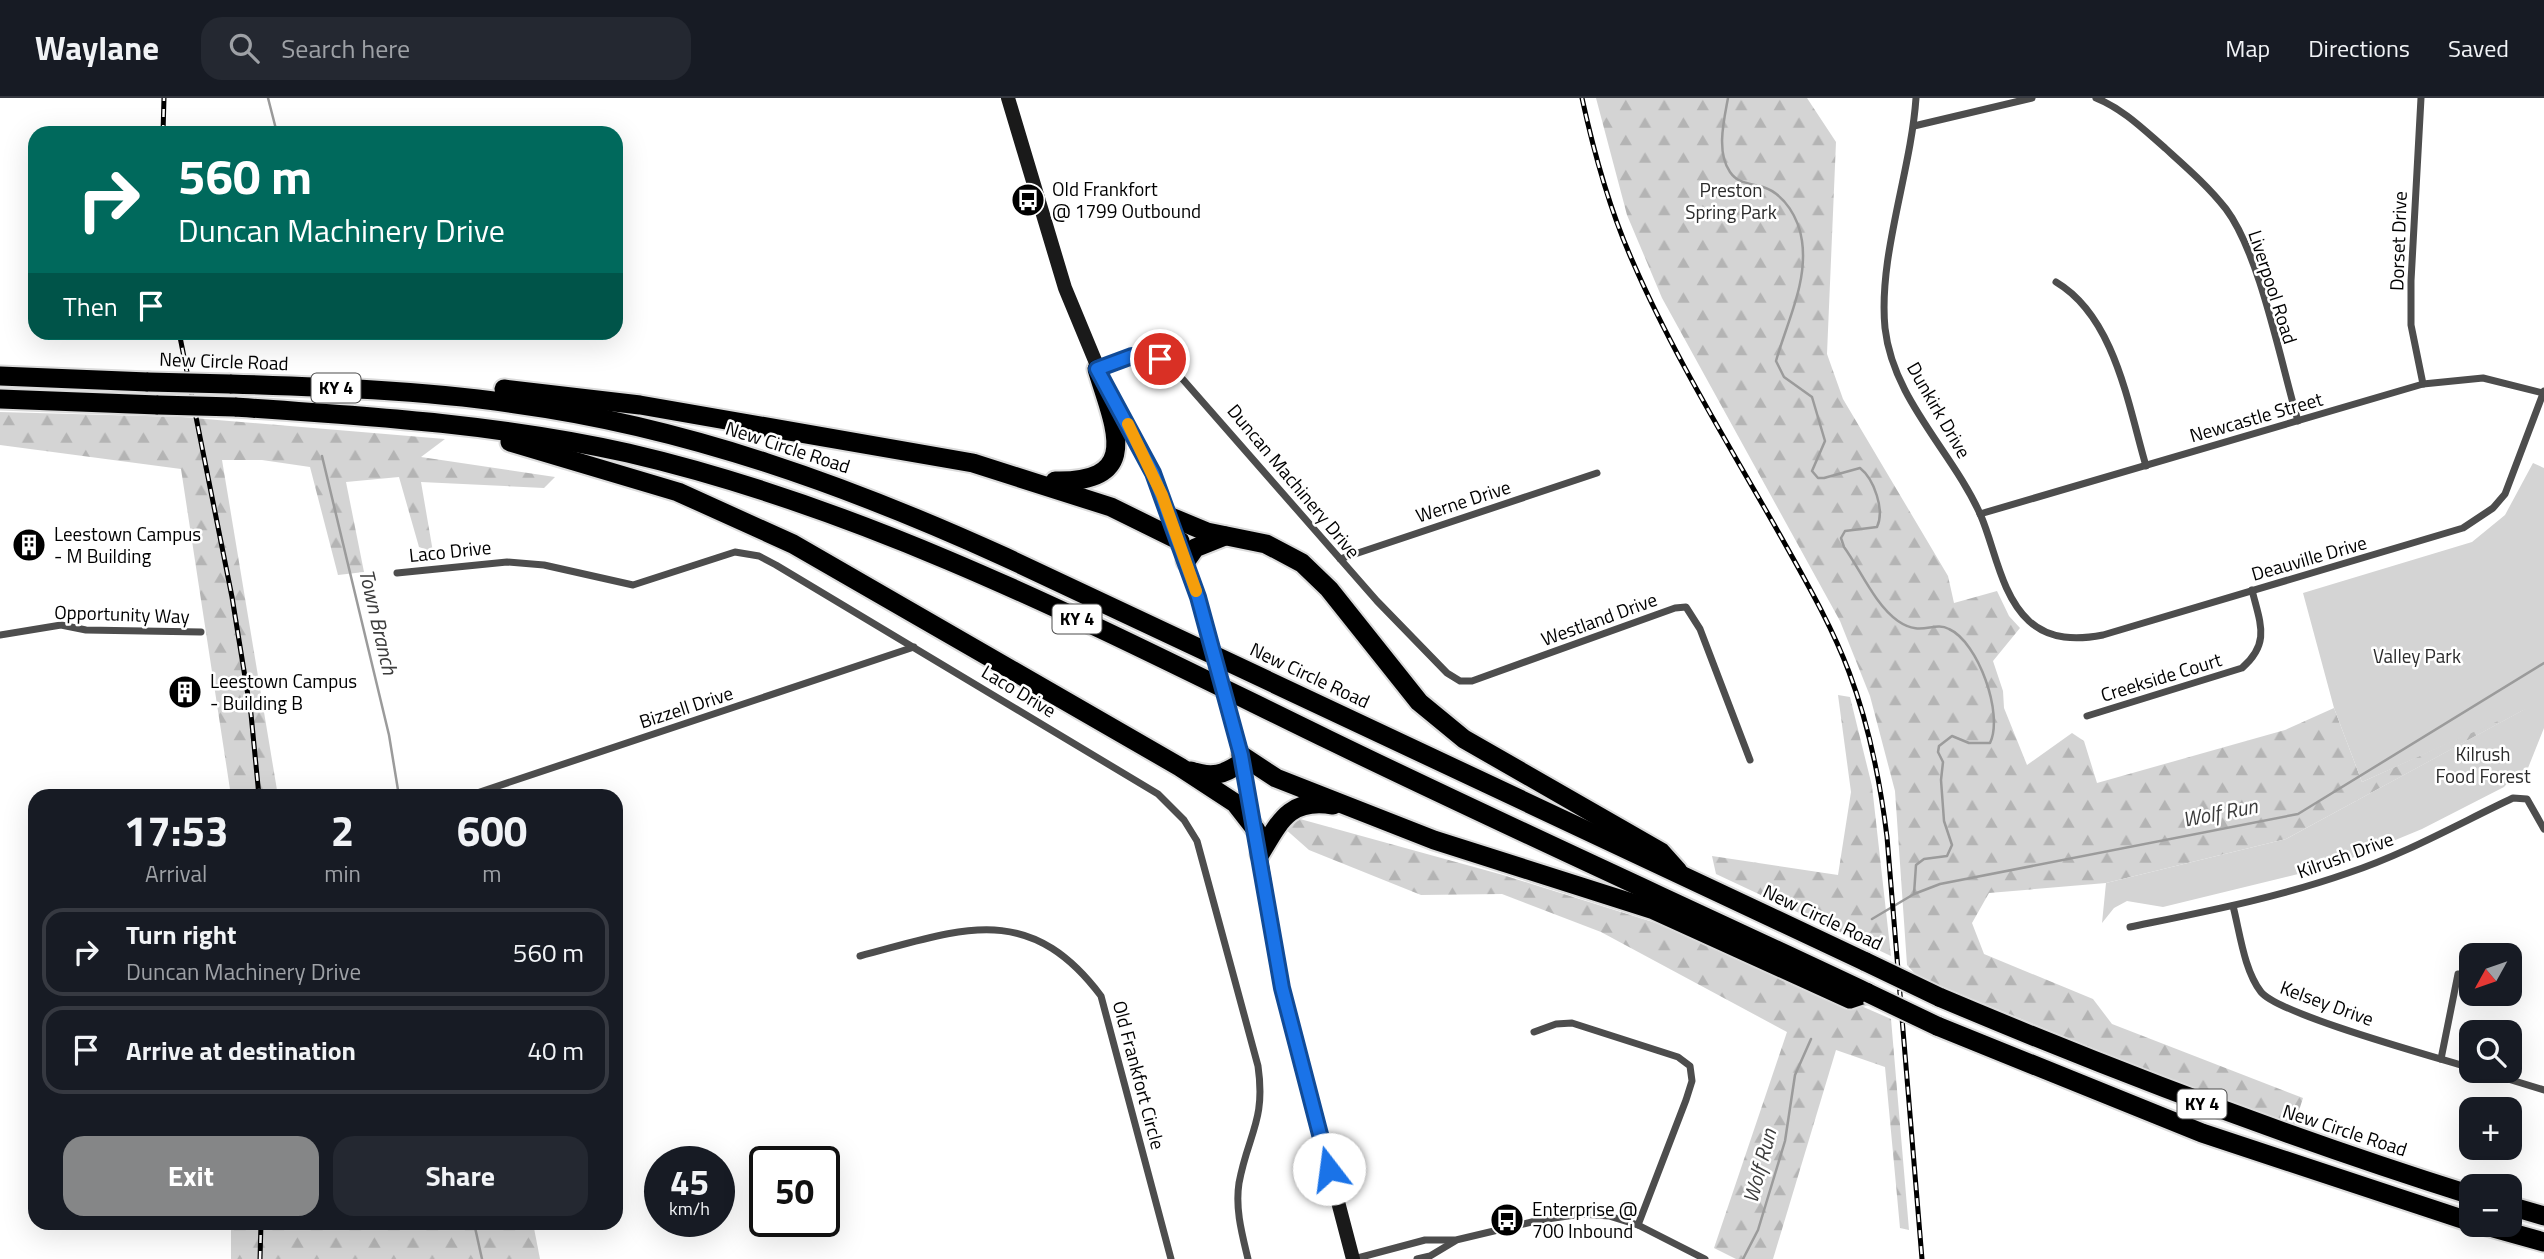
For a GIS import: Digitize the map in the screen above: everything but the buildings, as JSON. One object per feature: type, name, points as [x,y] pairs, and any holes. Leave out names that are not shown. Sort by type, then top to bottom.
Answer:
[{"type":"highway","points":[[1037,482],[1091,479],[1105,470],[1112,461],[1117,438],[1097,369]]},
{"type":"highway","name":"New Circle Road","points":[[0,376],[441,395],[565,412],[737,453],[877,501],[1005,556],[1939,997],[2203,1105],[2459,1191]]},
{"type":"highway","points":[[441,395],[475,387],[640,405],[973,463],[1111,507],[1180,541]]},
{"type":"highway","name":"KY 4","points":[[0,399],[235,407],[474,426],[633,454],[766,491],[881,533],[1065,613],[1438,793],[1937,1026],[2202,1133],[2459,1218]]},
{"type":"highway","points":[[474,426],[515,444],[678,492],[781,539],[1180,767],[1235,803],[1246,814],[1255,830]]},
{"type":"highway","points":[[1171,517],[1202,530],[1266,544],[1308,567],[1419,702],[1464,739],[1503,764],[1661,852],[1686,879]]},
{"type":"highway","points":[[1186,561],[1195,548],[1226,536]]},
{"type":"highway","points":[[1180,767],[1212,776],[1230,770],[1240,752],[1276,778],[1345,806],[1434,840],[1654,910],[1850,999],[1868,993]]},
{"type":"highway","points":[[1260,854],[1284,817],[1300,806],[1316,802],[1345,806]]},
{"type":"highway","points":[[2522,1210],[2544,1216]]},
{"type":"highway","points":[[2522,1236],[2544,1242]]},
{"type":"main road","points":[[1008,98],[1065,288],[1097,369],[1153,473],[1180,541],[1198,597],[1240,752],[1282,988],[1353,1259]]},
{"type":"street","name":"Dunkirk Drive","points":[[1916,98],[1914,126],[1888,271],[1885,328],[1903,385],[1980,514],[2015,603]]},
{"type":"street","points":[[1914,126],[2032,98]]},
{"type":"street","name":"Liverpool Road","points":[[2096,98],[2109,103],[2140,127],[2205,184],[2240,231],[2298,421]]},
{"type":"street","name":"Dorset Drive","points":[[2421,98],[2411,325],[2423,384]]},
{"type":"street","points":[[2056,282],[2073,293],[2111,352],[2146,466]]},
{"type":"street","name":"Duncan Machinery Drive","points":[[1097,369],[1132,356],[1146,355],[1172,367],[1205,400],[1340,559],[1447,673]]},
{"type":"street","name":"Newcastle Street","points":[[1980,514],[2423,384],[2483,378],[2544,392]]},
{"type":"street","name":"Deauville Drive","points":[[2015,603],[2040,629],[2066,638],[2082,639],[2428,541],[2478,520],[2505,494],[2544,392]]},
{"type":"street","name":"Werne Drive","points":[[1340,559],[1597,473]]},
{"type":"street","name":"Laco Drive","points":[[397,573],[507,562],[544,565],[633,585],[719,556],[745,552],[776,565],[1158,794],[1193,832],[1261,1089],[1258,1125],[1239,1184],[1238,1207],[1248,1259]]},
{"type":"street","name":"Creekside Court","points":[[2087,716],[2242,668],[2259,650],[2262,641],[2252,590]]},
{"type":"street","name":"Westland Drive","points":[[1447,673],[1460,681],[1472,681],[1666,611],[1686,607],[1700,629],[1750,761]]},
{"type":"street","name":"Opportunity Way","points":[[0,635],[61,625],[86,629],[201,632]]},
{"type":"street","name":"Bizzell Drive","points":[[489,789],[914,647]]},
{"type":"street","name":"Kilrush Drive","points":[[2130,927],[2233,906],[2349,873],[2411,848],[2513,798],[2527,799],[2544,829]]},
{"type":"street","name":"Kelsey Drive","points":[[2233,906],[2254,981],[2269,1000],[2459,1064]]},
{"type":"street","name":"Old Frankfort Circle","points":[[860,957],[962,930],[991,928],[1035,939],[1065,956],[1083,971],[1101,996],[1171,1259]]},
{"type":"street","points":[[2441,1059],[2458,974]]},
{"type":"street","points":[[1534,1032],[1556,1024],[1590,1026],[1678,1057],[1690,1066],[1692,1081],[1686,1100],[1638,1224]]},
{"type":"street","points":[[2521,1083],[2544,1090]]},
{"type":"street","points":[[1353,1259],[1425,1240],[1456,1240],[1558,1216],[1609,1216],[1638,1224],[1706,1259]]},
{"type":"street","points":[[1417,1259],[1430,1256],[1456,1240]]},
{"type":"green space","name":"Preston Spring Park","points":[[1596,98],[1807,98],[1836,142],[1827,354],[1843,399],[1948,576],[1954,603],[1997,591],[2009,616],[2020,628],[1993,661],[2003,691],[2004,708],[2027,765],[2072,733],[2084,741],[2097,783],[2285,730],[2334,708],[2362,782],[2544,699],[2286,839],[2106,883],[1989,893],[1972,923],[1984,954],[2093,999],[2112,1024],[2303,1098],[2294,1126],[2134,1065],[1918,977],[1907,965],[1895,791],[1870,696],[1840,621],[1662,298],[1627,215]]},
{"type":"green space","points":[[0,412],[182,417],[445,439],[421,457],[555,477],[544,488],[421,482],[433,552],[419,547],[399,477],[346,482],[364,572],[338,575],[310,467],[262,460],[222,460],[277,789],[230,789],[181,469],[0,445]]},
{"type":"green space","name":"Valley Park","points":[[2533,463],[2544,468],[2544,728],[2528,768],[2515,774],[2504,787],[2422,829],[2335,865],[2163,907],[2127,901],[2114,908],[2102,923],[2106,883],[2286,839],[2525,709],[2362,782],[2334,708],[2303,593],[2472,542],[2505,515]]},
{"type":"green space","points":[[1838,695],[1850,697],[1872,786],[1891,956],[1716,874],[1712,856],[1838,875],[1851,792]]},
{"type":"green space","points":[[1300,819],[1503,875],[1710,940],[1891,1019],[1909,1230],[1900,1228],[1885,1067],[1836,1050],[1773,1259],[1736,1259],[1714,1248],[1787,1032],[1601,932],[1502,894],[1421,895],[1309,850],[1283,827]]},
{"type":"green space","points":[[231,1230],[534,1230],[540,1259],[231,1259]]},
{"type":"waterway","name":"Town Branch","points":[[268,98],[275,126]]},
{"type":"waterway","points":[[1728,98],[1722,146],[1730,172],[1741,181],[1771,190],[1778,195],[1790,208],[1802,241],[1799,287],[1776,361],[1784,377],[1812,397],[1825,441],[1812,471],[1818,478],[1824,478],[1860,468],[1870,479],[1877,495],[1880,512],[1877,527],[1845,531],[1841,538],[1844,547],[1882,606],[1898,621],[1913,628],[1943,627],[1960,636],[1978,663],[1991,698],[1994,715],[1990,743],[1969,743],[1952,736],[1939,746],[1938,752],[1943,762],[1941,780],[1944,821],[1952,845],[1947,856],[1924,859],[1916,865],[1914,894]]},
{"type":"waterway","name":"Town Branch","points":[[322,456],[389,735],[398,789]]},
{"type":"waterway","name":"Wolf Run","points":[[1872,919],[1914,894],[1940,884],[2298,814],[2544,663]]},
{"type":"waterway","name":"Wolf Run","points":[[1743,1259],[1758,1230],[1785,1141],[1795,1075],[1811,1039]]},
{"type":"waterway","name":"Town Branch","points":[[476,1230],[482,1259]]},
{"type":"railway","points":[[163,126],[164,98]]},
{"type":"railway","points":[[1582,98],[1609,200],[1648,295],[1702,399],[1817,602],[1842,654],[1868,732],[1887,837],[1922,1259]]},
{"type":"railway","points":[[181,340],[232,597],[251,714],[258,789]]},
{"type":"railway","points":[[260,1259],[261,1230]]},
{"type":"slow traffic","points":[[1128,424],[1162,495],[1196,591]]},
{"type":"place","name":"Old Frankfort @ 1799 Outbound","points":[[1028,200]]},
{"type":"place","name":"Leestown Campus - M Building","points":[[29,545]]},
{"type":"place","name":"Leestown Campus - Building B","points":[[185,692]]},
{"type":"place","name":"Enterprise @ 700 Inbound","points":[[1507,1220]]},
{"type":"route","points":[[1160,359],[1146,355],[1132,356],[1097,369],[1153,473],[1179,538],[1198,597],[1241,755],[1282,988],[1329,1169]]},
{"type":"park label","name":"Kilrush Food Forest","points":[[2483,765]]}]
